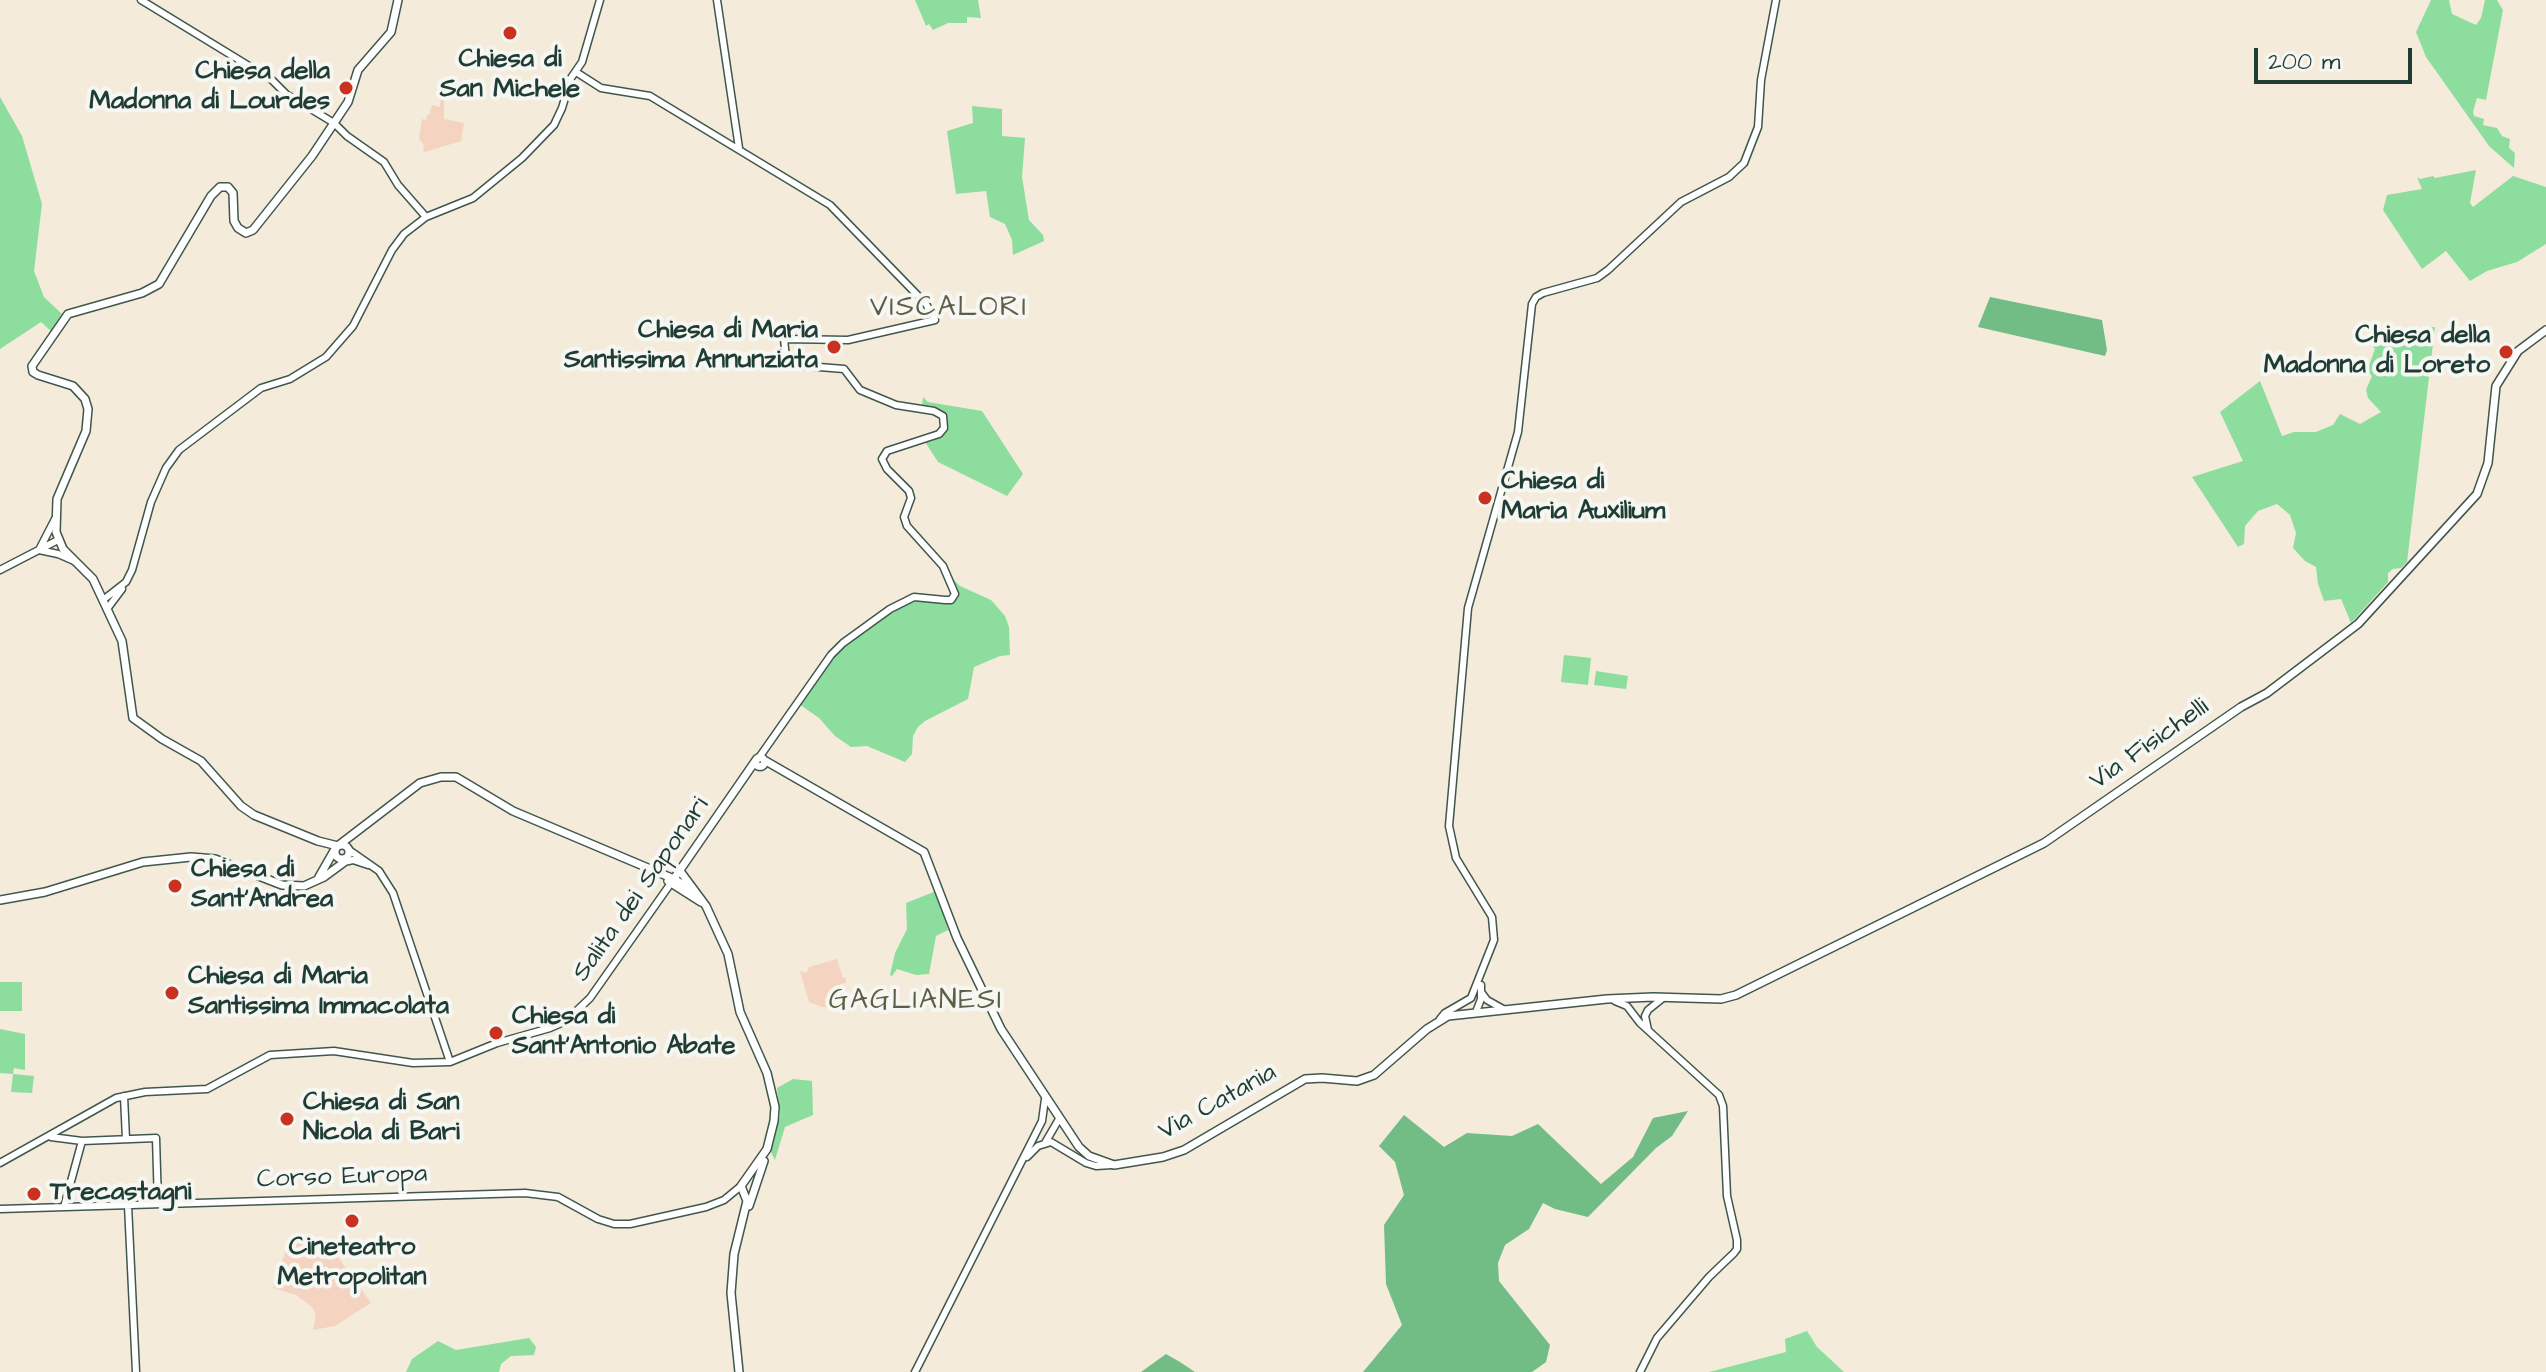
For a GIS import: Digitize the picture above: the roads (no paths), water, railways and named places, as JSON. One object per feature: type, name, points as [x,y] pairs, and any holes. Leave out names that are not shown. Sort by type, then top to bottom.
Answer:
[{"type":"main road","points":[[340,854],[318,841],[254,815],[241,806],[201,761],[133,718],[122,641],[88,572],[75,562],[58,540],[55,519],[60,490],[86,431],[88,409],[85,399],[73,386],[33,372],[34,361],[70,313],[142,293],[159,284],[220,187],[228,187],[233,193],[233,217],[238,228],[244,233],[253,230],[312,156],[348,102],[356,76],[391,32],[398,0]]},
{"type":"main road","name":"Via Fisichelli","points":[[1619,999],[1721,999],[1736,995],[2028,852],[2241,707],[2267,693],[2358,624],[2470,504],[2481,485],[2488,463],[2496,386],[2518,351],[2546,330]]},
{"type":"main road","points":[[761,762],[779,768],[924,852],[961,948],[1001,1029],[1079,1147],[1089,1156],[1114,1165]]},
{"type":"main road","name":"Salita dei Saponari","points":[[673,881],[745,777],[761,762]]},
{"type":"main road","points":[[0,900],[45,892],[143,862],[191,857],[215,859],[282,885],[304,886],[315,882],[362,827],[420,783],[441,777],[456,777],[513,811],[658,872],[696,893]]},
{"type":"main road","points":[[315,882],[340,854]]},
{"type":"main road","points":[[680,871],[706,906],[728,954],[741,1016],[760,1054],[774,1098],[774,1121],[767,1149],[735,1245],[731,1278],[739,1371]]},
{"type":"main road","points":[[673,881],[706,906]]},
{"type":"main road","name":"Via Catania","points":[[1114,1165],[1163,1157],[1184,1150],[1305,1079],[1357,1081],[1374,1075],[1440,1019],[1476,1012],[1619,999]]},
{"type":"main road","points":[[743,1219],[747,1197],[741,1186],[767,1149]]},
{"type":"street","points":[[141,0],[275,82],[286,94],[334,123],[384,162],[398,185],[426,217]]},
{"type":"street","points":[[106,606],[126,582],[136,562],[151,502],[166,468],[179,450],[261,388],[290,379],[326,357],[353,326],[392,250],[404,234],[426,217],[473,198],[522,158],[559,117],[577,73],[600,0]]},
{"type":"street","points":[[1476,1012],[1477,993],[1494,940],[1492,917],[1456,858],[1449,826],[1467,620],[1479,565],[1518,432],[1529,314],[1536,297],[1597,278],[1681,202],[1738,171],[1751,149],[1758,127],[1761,80],[1776,0]]},
{"type":"street","points":[[717,1],[739,148]]},
{"type":"street","points":[[577,73],[601,88],[650,96],[830,205],[926,304],[935,320],[848,340],[784,339],[786,358],[794,365],[844,369],[860,390],[896,405],[934,411],[943,416],[944,428],[939,434],[887,451],[882,459],[910,494],[904,517],[907,526],[943,566],[955,591],[954,598],[948,600],[914,597],[890,609],[831,655],[766,746],[761,762]]},
{"type":"street","points":[[926,304],[926,322]]},
{"type":"street","points":[[39,550],[55,519]]},
{"type":"street","points":[[0,570],[58,540]]},
{"type":"street","points":[[39,550],[75,562]]},
{"type":"street","points":[[106,606],[126,582]]},
{"type":"street","points":[[98,591],[117,590]]},
{"type":"street","points":[[0,1163],[96,1109],[124,1098],[156,1092],[207,1089],[270,1055],[334,1051],[413,1063],[450,1062],[399,907],[386,880],[371,866],[340,854]]},
{"type":"street","name":"Salita dei Saponari","points":[[450,1062],[566,1021],[590,998],[673,881]]},
{"type":"street","points":[[1477,993],[1503,1009]]},
{"type":"street","points":[[1440,1019],[1477,993]]},
{"type":"street","points":[[1639,997],[1648,1030]]},
{"type":"street","points":[[1637,1020],[1635,1006],[1639,997]]},
{"type":"street","points":[[1645,1016],[1652,1005],[1663,998]]},
{"type":"street","points":[[1607,999],[1621,1002],[1715,1090],[1722,1101],[1727,1196],[1737,1249],[1657,1338],[1640,1372]]},
{"type":"street","points":[[124,1098],[126,1136]]},
{"type":"street","points":[[915,1372],[1038,1130],[1045,1114],[1045,1099]]},
{"type":"street","points":[[1038,1130],[1060,1122]]},
{"type":"street","points":[[1024,1159],[1045,1143],[1060,1122]]},
{"type":"street","points":[[51,1137],[80,1140],[126,1136],[156,1138],[159,1204]]},
{"type":"street","points":[[64,1207],[80,1140]]},
{"type":"street","points":[[1045,1143],[1057,1144],[1086,1163],[1114,1165]]},
{"type":"street","points":[[748,1178],[753,1185],[751,1200]]},
{"type":"street","name":"Corso Europa","points":[[0,1209],[525,1193],[558,1197],[598,1219],[614,1224],[630,1224],[706,1207],[724,1200],[741,1186]]},
{"type":"street","points":[[128,1207],[136,1372]]},
{"type":"place","name":"Chiesa di San Michele","points":[[510,33]]},
{"type":"place","name":"Chiesa della Madonna di Lourdes","points":[[346,88]]},
{"type":"place","name":"Chiesa di Maria Santissima Annunziata","points":[[834,347]]},
{"type":"place","name":"Chiesa della Madonna di Loreto","points":[[2506,352]]},
{"type":"place","name":"Chiesa di Maria Auxilium","points":[[1485,498]]},
{"type":"place","name":"Chiesa di Sant'Andrea","points":[[175,886]]},
{"type":"place","name":"Chiesa di Maria Santissima Immacolata","points":[[172,993]]},
{"type":"place","name":"Chiesa di Sant'Antonio Abate","points":[[496,1033]]},
{"type":"place","name":"Chiesa di San Nicola di Bari","points":[[287,1119]]},
{"type":"place","name":"Trecastagni","points":[[34,1194]]},
{"type":"place","name":"Cineteatro Metropolitan","points":[[352,1221]]},
{"type":"district","name":"VISCALORI","points":[[949,309]]},
{"type":"district","name":"GAGLIANESI","points":[[916,1002]]}]
